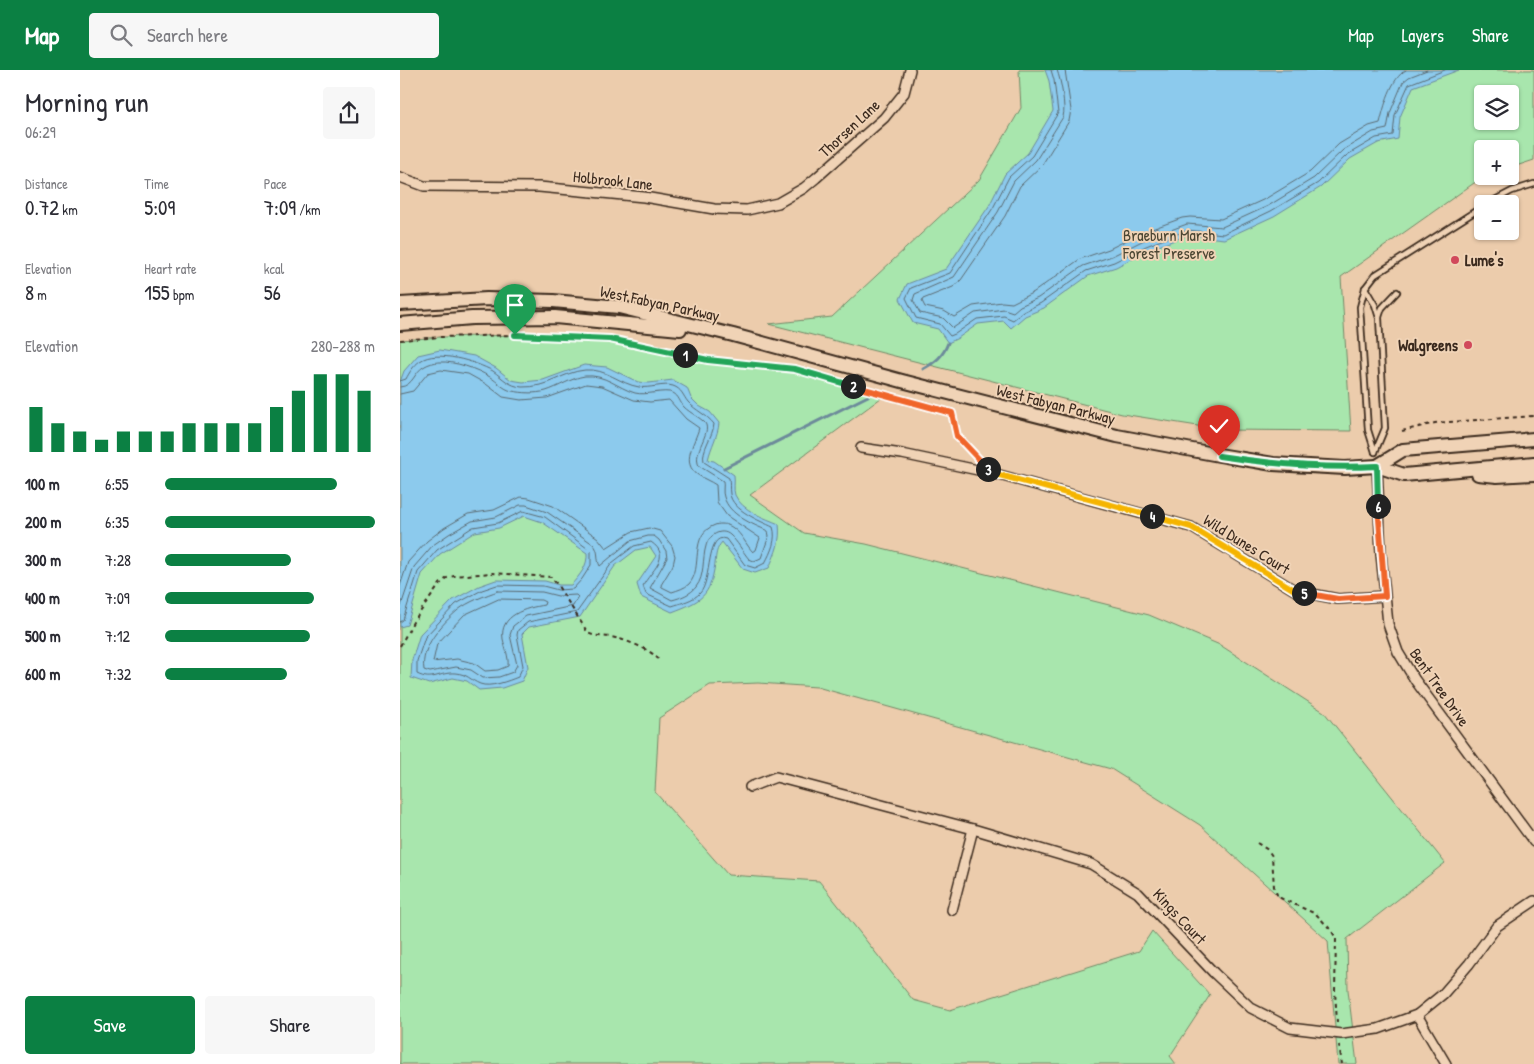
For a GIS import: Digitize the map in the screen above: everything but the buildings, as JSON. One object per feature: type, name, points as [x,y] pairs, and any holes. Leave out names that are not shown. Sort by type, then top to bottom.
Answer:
[{"type":"main road","name":"West Fabyan Parkway","points":[[400,304],[461,300],[554,301],[619,307],[1117,436],[1219,456],[1273,464],[1345,468],[1377,466],[1404,475],[1534,463]]},
{"type":"main road","name":"West Fabyan Parkway","points":[[400,324],[472,318],[555,317],[732,335]]},
{"type":"main road","name":"West Fabyan Parkway","points":[[1377,466],[1403,450],[1534,439]]},
{"type":"main road","points":[[1456,471],[1497,476],[1534,474]]},
{"type":"street","name":"Thorsen Lane","points":[[816,178],[884,118],[904,93],[910,70]]},
{"type":"street","name":"Holbrook Lane","points":[[400,177],[424,186],[539,187],[644,197],[714,209],[747,210],[778,203],[804,188],[816,178]]},
{"type":"street","name":"Wild Dunes Court","points":[[861,448],[902,454],[992,473],[1191,527],[1296,591],[1338,599],[1385,596]]},
{"type":"street","name":"Bent Tree Drive","points":[[1377,466],[1377,496],[1388,624],[1398,652],[1415,680],[1534,842]]},
{"type":"street","name":"Kings Court","points":[[750,787],[776,777],[973,829],[1091,864],[1138,893],[1214,973],[1251,1008],[1290,1028],[1338,1034],[1378,1029],[1417,1016],[1443,994],[1469,964],[1497,926],[1534,901]]},
{"type":"street","points":[[952,910],[973,829]]},
{"type":"street","points":[[1417,1016],[1446,1064]]},
{"type":"lane","points":[[1505,195],[1534,184]]},
{"type":"lane","points":[[1365,288],[1375,305],[1379,318],[1385,428],[1375,452],[1368,430],[1360,307],[1365,288],[1375,275],[1474,212]]},
{"type":"lane","points":[[1379,318],[1382,308],[1397,292]]},
{"type":"path","points":[[400,340],[441,336],[515,335],[610,339],[708,360],[795,369],[952,413],[957,436],[992,473]]},
{"type":"path","points":[[1402,431],[1435,423],[1534,416]]},
{"type":"path","points":[[400,646],[413,622],[440,584],[454,576],[492,573],[547,576],[556,583],[588,633],[596,637],[618,639],[654,653],[658,659]]},
{"type":"path","points":[[1257,843],[1268,850],[1272,856],[1274,887],[1278,897],[1316,914],[1336,938],[1335,991],[1342,1064]]},
{"type":"green space","name":"Braeburn Marsh Forest Preserve","points":[[1019,70],[1534,70],[1534,160],[1519,165],[1519,140],[1474,140],[1474,183],[1341,277],[1351,431],[1223,430],[1122,414],[769,324],[832,317],[979,180],[1021,108]]},
{"type":"green space","points":[[515,335],[609,339],[708,360],[795,369],[885,395],[750,495],[804,533],[866,544],[1149,615],[1220,645],[1324,712],[1445,863],[1347,939],[1348,990],[1357,1064],[1338,1064],[1328,941],[1200,825],[1111,769],[817,687],[758,683],[710,685],[659,718],[655,792],[728,875],[819,881],[913,1000],[950,1010],[1139,951],[1152,931],[1210,995],[1170,1056],[1176,1064],[400,1064],[400,340]]},
{"type":"water","points":[[1045,70],[1459,70],[1413,87],[1400,117],[1398,139],[1378,143],[1350,159],[1321,187],[1274,216],[1224,239],[1188,235],[1148,250],[1116,267],[1088,276],[1044,308],[1025,316],[1011,328],[1004,321],[978,324],[948,343],[938,329],[913,323],[900,299],[907,284],[946,269],[989,206],[1005,174],[1028,153],[1053,111],[1049,81]]},
{"type":"water","points":[[440,350],[474,356],[496,368],[511,380],[523,382],[543,380],[584,365],[607,367],[638,382],[649,383],[673,380],[687,388],[691,398],[699,406],[710,412],[719,423],[708,460],[714,461],[734,475],[734,491],[738,501],[748,510],[779,524],[779,541],[769,568],[755,573],[743,569],[722,542],[717,550],[713,575],[707,591],[697,601],[672,612],[641,597],[637,584],[656,556],[650,547],[636,550],[615,566],[580,617],[529,627],[522,634],[528,667],[522,681],[502,688],[479,690],[467,681],[453,678],[429,684],[411,678],[412,660],[420,634],[453,600],[479,586],[496,580],[545,581],[559,585],[571,585],[583,570],[587,558],[587,553],[542,522],[524,516],[499,528],[475,532],[440,554],[422,574],[407,625],[400,627],[400,382],[404,371],[418,355]]},
{"type":"waterway","points":[[923,369],[932,364],[944,352],[948,343]]},
{"type":"waterway","points":[[724,468],[868,396]]},
{"type":"place","name":"Lume's","points":[[1455,260]]},
{"type":"place","name":"Walgreens","points":[[1468,345]]},
{"type":"route","points":[[515,335],[610,339],[708,360],[795,369],[952,413],[957,436],[992,473],[1191,527],[1296,591],[1338,599],[1385,596],[1377,496],[1377,466],[1345,468],[1273,464],[1219,456]]}]
